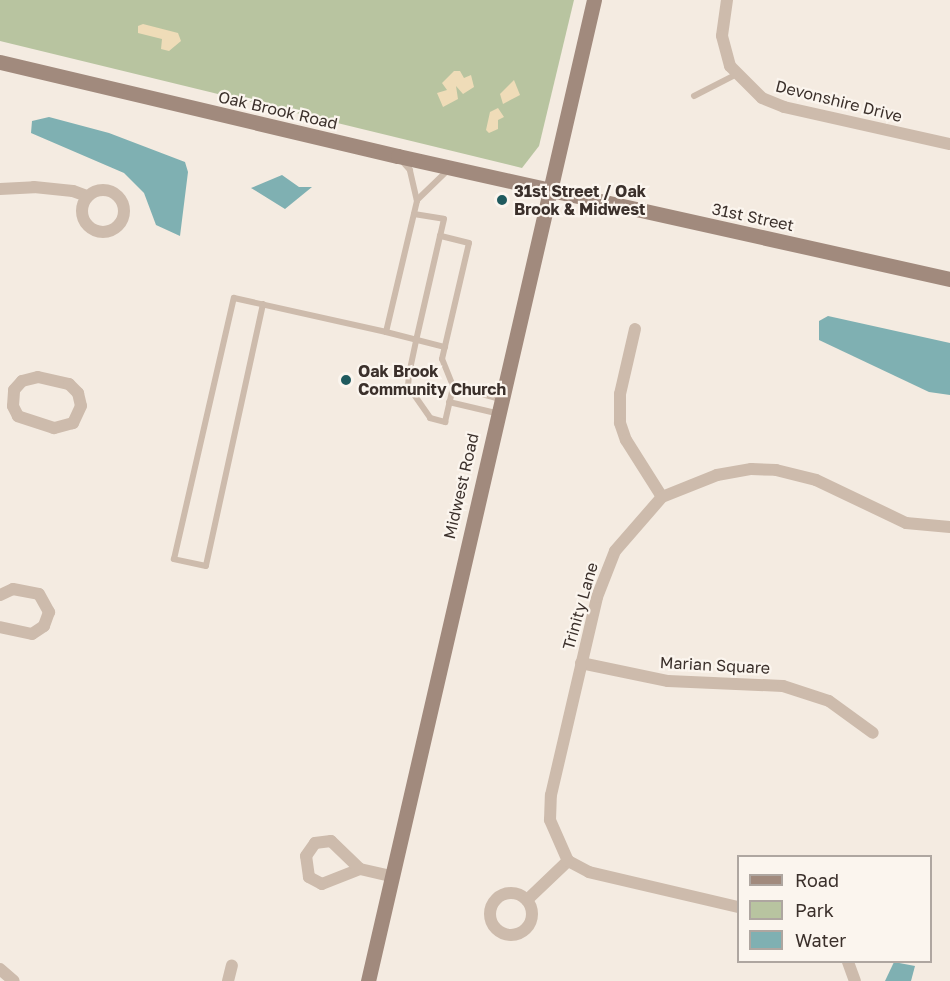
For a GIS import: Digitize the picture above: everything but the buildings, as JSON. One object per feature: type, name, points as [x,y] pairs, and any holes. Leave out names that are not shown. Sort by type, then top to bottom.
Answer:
[{"type":"main road","name":"Midwest Road","points":[[368,981],[498,406],[594,0]]},
{"type":"main road","name":"Oak Brook Road","points":[[0,62],[548,190]]},
{"type":"main road","name":"31st Street","points":[[548,190],[950,279]]},
{"type":"street","name":"Devonshire Drive","points":[[727,0],[722,36],[730,66],[752,92],[772,103],[950,144]]},
{"type":"street","points":[[0,189],[34,187],[73,191],[87,196]]},
{"type":"street","points":[[635,329],[620,394],[620,423],[626,440],[662,497]]},
{"type":"street","points":[[0,404],[13,406],[26,421],[60,428],[73,423],[81,406],[78,393],[69,384],[38,377],[17,385],[13,406]]},
{"type":"street","name":"Trinity Lane","points":[[568,861],[549,808],[581,663],[608,563],[632,527],[662,497],[717,475],[776,470],[822,482],[906,523],[950,526]]},
{"type":"street","points":[[0,595],[14,589],[39,594],[49,612],[44,626],[32,634],[0,627]]},
{"type":"street","name":"Marian Square","points":[[581,663],[668,681],[783,686],[829,701],[873,733]]},
{"type":"street","points":[[527,900],[568,861],[595,874],[737,907]]},
{"type":"street","points":[[360,869],[391,876]]},
{"type":"street","points":[[848,963],[855,981]]},
{"type":"street","points":[[228,981],[232,965]]},
{"type":"street","points":[[0,969],[14,981]]},
{"type":"lane","points":[[694,96],[737,74]]},
{"type":"lane","points":[[386,332],[417,201],[411,171],[398,156]]},
{"type":"lane","points":[[417,201],[450,168]]},
{"type":"lane","points":[[414,214],[444,219],[408,386],[430,418],[445,422],[453,386]]},
{"type":"lane","points":[[440,236],[469,243],[445,347],[443,366],[453,386],[498,406]]},
{"type":"lane","points":[[263,304],[206,566],[174,559],[234,298],[263,304],[386,332],[445,347]]},
{"type":"lane","points":[[449,402],[498,406]]},
{"type":"green space","points":[[0,0],[574,0],[539,146],[522,168],[0,41]]},
{"type":"sand","points":[[143,24],[178,33],[181,41],[169,51],[161,49],[162,39],[138,33],[138,26]]},
{"type":"sand","points":[[454,71],[460,71],[464,78],[471,75],[474,87],[463,94],[456,86],[458,99],[443,107],[437,93],[447,90],[442,83]]},
{"type":"sand","points":[[514,80],[520,95],[503,104],[500,94]]},
{"type":"sand","points":[[498,108],[504,117],[498,120],[498,129],[489,133],[486,130],[490,112]]},
{"type":"water","points":[[49,117],[109,133],[185,162],[188,172],[180,236],[156,225],[144,193],[124,173],[31,133],[32,121]]},
{"type":"water","points":[[282,175],[299,187],[312,187],[285,209],[251,188]]},
{"type":"water","points":[[828,316],[950,343],[950,395],[929,392],[819,340],[819,321]]},
{"type":"water","points":[[894,963],[915,966],[911,981],[885,981]]},
{"type":"place","name":"31st Street / Oak Brook & Midwest","points":[[502,200]]},
{"type":"place","name":"Oak Brook Community Church","points":[[346,380]]}]
